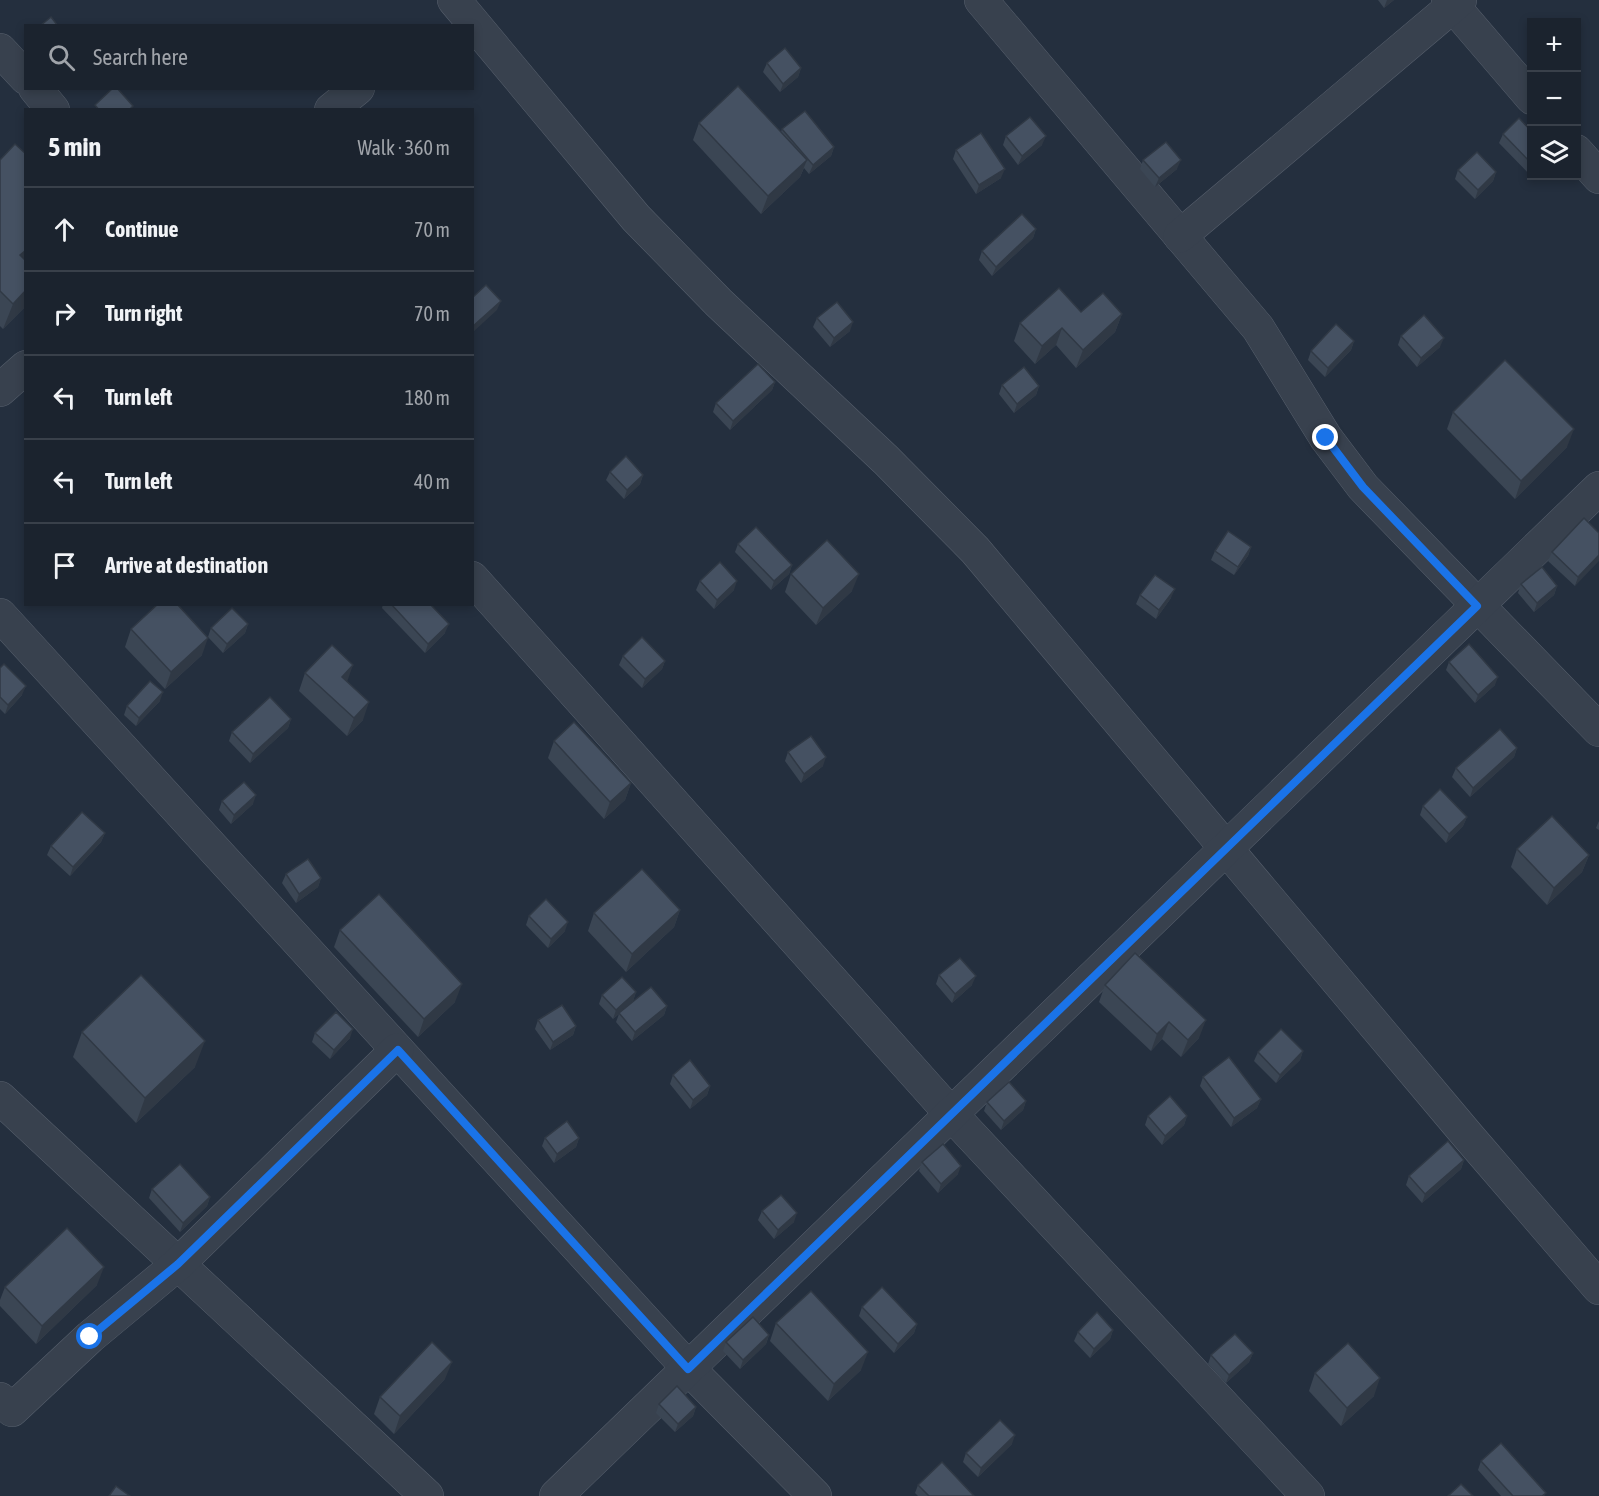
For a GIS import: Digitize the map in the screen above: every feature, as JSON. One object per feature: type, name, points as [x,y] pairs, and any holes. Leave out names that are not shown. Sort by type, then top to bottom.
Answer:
[{"type":"street","points":[[981,0],[1258,328],[1326,438],[1363,487],[1599,730]]},
{"type":"street","points":[[1180,236],[1454,2],[1527,92]]},
{"type":"street","points":[[455,8],[469,24]]},
{"type":"street","points":[[474,30],[636,218],[719,303],[886,460],[975,550],[1468,1136],[1599,1288]]},
{"type":"street","points":[[0,50],[24,76]]},
{"type":"street","points":[[36,90],[51,108]]},
{"type":"street","points":[[333,108],[356,90]]},
{"type":"street","points":[[1581,157],[1599,177]]},
{"type":"street","points":[[0,390],[24,369]]},
{"type":"street","points":[[556,1496],[1599,488]]},
{"type":"street","points":[[474,580],[952,1114],[1308,1496]]},
{"type":"street","points":[[0,615],[688,1369],[815,1496]]},
{"type":"street","points":[[4,1409],[178,1264],[398,1050]]},
{"type":"street","points":[[0,1098],[427,1496]]},
{"type":"building","points":[[51,17],[56,24],[42,24]]},
{"type":"building","points":[[785,48],[801,68],[783,84],[767,63]]},
{"type":"building","points":[[738,86],[807,160],[768,196],[699,123]]},
{"type":"building","points":[[111,90],[119,90],[133,106],[131,108],[97,108],[95,105]]},
{"type":"building","points":[[805,111],[834,147],[813,165],[782,129]]},
{"type":"building","points":[[1030,117],[1046,136],[1022,156],[1006,136]]},
{"type":"building","points":[[1519,118],[1527,127],[1527,159],[1503,134]]},
{"type":"building","points":[[981,133],[1005,169],[979,185],[956,150]]},
{"type":"building","points":[[1166,142],[1181,160],[1159,178],[1143,160]]},
{"type":"building","points":[[15,144],[24,152],[24,252],[20,255],[24,259],[24,292],[13,304],[0,291],[0,160]]},
{"type":"building","points":[[1477,152],[1496,172],[1478,190],[1458,170]]},
{"type":"building","points":[[1022,214],[1036,229],[996,267],[982,251]]},
{"type":"building","points":[[486,285],[501,301],[474,325],[474,296]]},
{"type":"building","points":[[1059,288],[1081,312],[1103,293],[1122,314],[1083,350],[1062,328],[1042,346],[1020,323]]},
{"type":"building","points":[[837,302],[853,322],[834,338],[817,318]]},
{"type":"building","points":[[1424,315],[1444,338],[1421,358],[1401,336]]},
{"type":"building","points":[[1336,324],[1354,341],[1328,368],[1311,351]]},
{"type":"building","points":[[1505,360],[1574,429],[1521,481],[1453,412]]},
{"type":"building","points":[[758,364],[775,382],[733,421],[716,403]]},
{"type":"building","points":[[1024,367],[1039,386],[1017,404],[1002,385]]},
{"type":"building","points":[[626,456],[643,475],[627,490],[610,472]]},
{"type":"building","points":[[1584,518],[1599,533],[1599,555],[1578,577],[1552,552]]},
{"type":"building","points":[[756,527],[792,565],[774,581],[738,544]]},
{"type":"building","points":[[1228,531],[1251,547],[1238,567],[1215,551]]},
{"type":"building","points":[[827,540],[859,574],[823,608],[791,574]]},
{"type":"building","points":[[720,562],[737,581],[717,600],[700,581]]},
{"type":"building","points":[[1542,567],[1557,586],[1537,603],[1521,584]]},
{"type":"building","points":[[1155,575],[1175,589],[1159,610],[1140,595]]},
{"type":"building","points":[[156,606],[179,606],[208,638],[171,672],[131,629]]},
{"type":"building","points":[[393,606],[432,606],[449,624],[428,644]]},
{"type":"building","points":[[232,608],[248,624],[227,644],[211,628]]},
{"type":"building","points":[[642,637],[665,661],[645,679],[623,656]]},
{"type":"building","points":[[1469,644],[1498,677],[1478,695],[1449,662]]},
{"type":"building","points":[[332,645],[353,665],[342,677],[369,702],[354,718],[305,673]]},
{"type":"building","points":[[4,664],[26,686],[8,705],[0,697],[0,668]]},
{"type":"building","points":[[150,681],[163,692],[139,718],[127,706]]},
{"type":"building","points":[[270,697],[291,719],[253,754],[232,732]]},
{"type":"building","points":[[574,722],[631,783],[610,802],[554,741]]},
{"type":"building","points":[[1500,729],[1517,748],[1473,788],[1456,768]]},
{"type":"building","points":[[811,736],[826,757],[804,774],[788,752]]},
{"type":"building","points":[[244,782],[256,795],[234,815],[222,801]]},
{"type":"building","points":[[1440,789],[1467,817],[1449,834],[1423,806]]},
{"type":"building","points":[[82,812],[105,833],[73,867],[51,846]]},
{"type":"building","points":[[1552,816],[1589,855],[1554,888],[1517,849]]},
{"type":"building","points":[[308,859],[321,878],[299,894],[286,874]]},
{"type":"building","points":[[642,869],[680,910],[632,954],[594,913]]},
{"type":"building","points":[[379,894],[462,984],[424,1019],[340,930]]},
{"type":"building","points":[[546,899],[568,922],[551,939],[529,916]]},
{"type":"building","points":[[1135,953],[1206,1020],[1188,1040],[1169,1022],[1157,1034],[1105,985]]},
{"type":"building","points":[[960,958],[976,976],[955,994],[939,975]]},
{"type":"building","points":[[141,975],[205,1041],[145,1098],[82,1032]]},
{"type":"building","points":[[622,977],[636,992],[616,1010],[602,995]]},
{"type":"building","points":[[651,987],[667,1006],[635,1032],[619,1013]]},
{"type":"building","points":[[562,1005],[576,1026],[553,1042],[538,1020]]},
{"type":"building","points":[[336,1012],[353,1029],[334,1050],[315,1033]]},
{"type":"building","points":[[1281,1029],[1303,1051],[1280,1075],[1258,1052]]},
{"type":"building","points":[[1229,1057],[1261,1099],[1234,1118],[1203,1077]]},
{"type":"building","points":[[690,1060],[710,1086],[693,1100],[673,1075]]},
{"type":"building","points":[[1009,1082],[1026,1101],[1004,1121],[987,1102]]},
{"type":"building","points":[[1170,1096],[1187,1116],[1165,1136],[1148,1116]]},
{"type":"building","points":[[567,1121],[579,1138],[557,1154],[545,1138]]},
{"type":"building","points":[[1448,1141],[1464,1160],[1425,1194],[1409,1176]]},
{"type":"building","points":[[943,1144],[961,1166],[941,1184],[922,1162]]},
{"type":"building","points":[[180,1164],[210,1197],[183,1223],[152,1189]]},
{"type":"building","points":[[781,1195],[797,1213],[778,1230],[762,1211]]},
{"type":"building","points":[[67,1228],[104,1267],[42,1326],[5,1287]]},
{"type":"building","points":[[882,1287],[917,1324],[898,1344],[862,1307]]},
{"type":"building","points":[[811,1291],[868,1352],[834,1384],[776,1323]]},
{"type":"building","points":[[1097,1312],[1113,1330],[1094,1349],[1078,1332]]},
{"type":"building","points":[[753,1317],[769,1335],[743,1360],[726,1342]]},
{"type":"building","points":[[1235,1334],[1253,1353],[1229,1375],[1211,1355]]},
{"type":"building","points":[[432,1342],[452,1362],[400,1416],[380,1397]]},
{"type":"building","points":[[1348,1343],[1380,1378],[1347,1408],[1315,1373]]},
{"type":"building","points":[[677,1386],[696,1407],[678,1424],[659,1404]]},
{"type":"building","points":[[1000,1420],[1015,1435],[981,1468],[966,1453]]},
{"type":"building","points":[[1501,1443],[1546,1493],[1542,1496],[1513,1496],[1481,1461]]},
{"type":"building","points":[[942,1462],[974,1496],[929,1496],[918,1485]]},
{"type":"building","points":[[1461,1484],[1473,1496],[1448,1496]]},
{"type":"building","points":[[116,1486],[130,1496],[109,1496]]},
{"type":"route","points":[[90,1337],[178,1264],[398,1050],[688,1369],[1477,606],[1363,487],[1326,438]]}]
